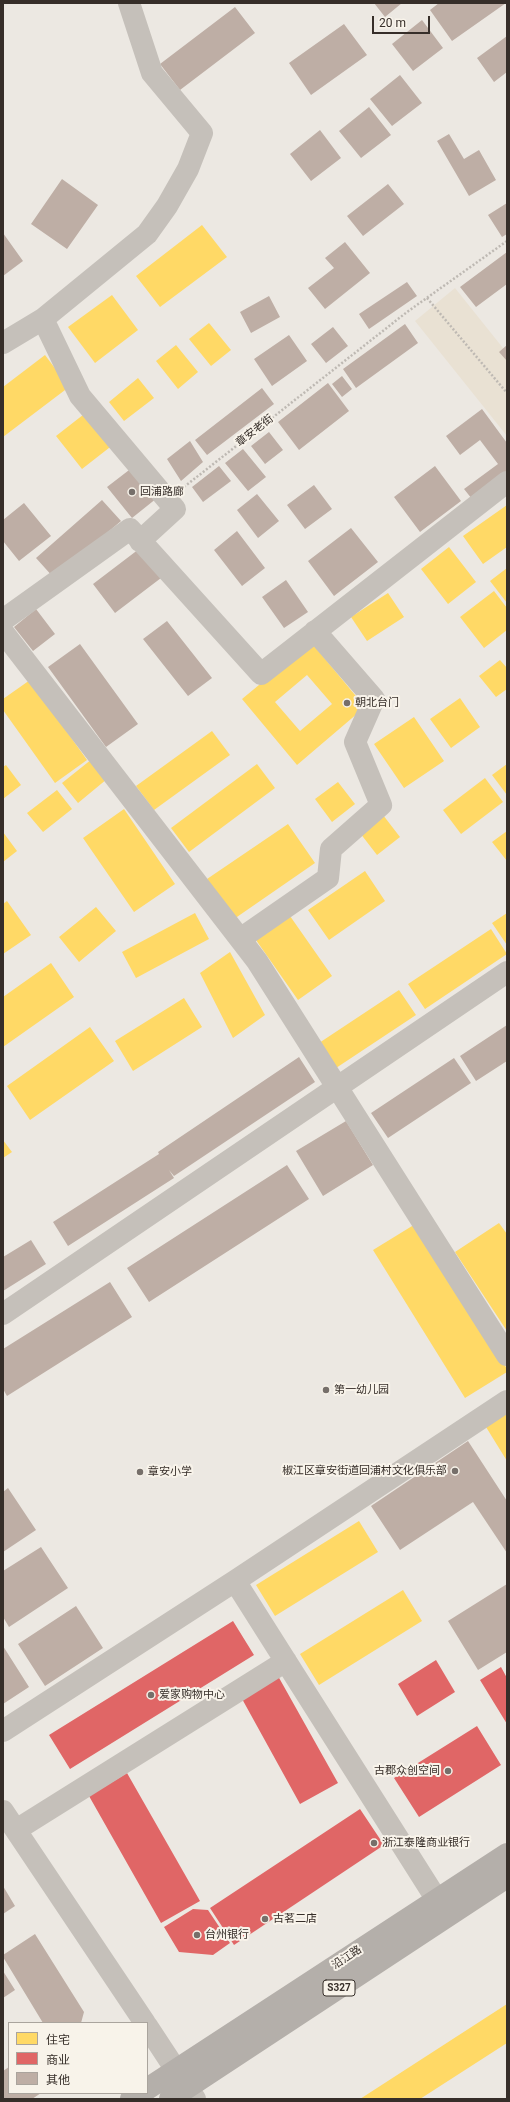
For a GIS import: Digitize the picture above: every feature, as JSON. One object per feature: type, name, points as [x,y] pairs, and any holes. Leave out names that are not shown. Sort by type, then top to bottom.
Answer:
[{"type":"main road","name":"沿江路","points":[[182,2089],[437,1900],[507,1854]]},
{"type":"main road","name":"沿江路","points":[[148,2089],[182,2089],[507,1877]]},
{"type":"street","points":[[3,343],[43,319],[147,234],[167,206],[188,169],[202,133],[152,73],[129,6]]},
{"type":"street","points":[[3,620],[175,508],[80,396],[43,319]]},
{"type":"street","points":[[135,535],[261,674],[507,482]]},
{"type":"street","points":[[240,939],[328,878],[331,849],[381,805],[355,742],[374,699],[315,631]]},
{"type":"street","points":[[3,632],[257,961],[507,1355]]},
{"type":"street","points":[[3,1314],[507,972]]},
{"type":"street","points":[[3,1731],[235,1581],[507,1401]]},
{"type":"street","points":[[235,1581],[437,1900]]},
{"type":"street","points":[[16,1830],[286,1661]]},
{"type":"street","points":[[3,1811],[144,2022]]},
{"type":"street","points":[[148,2028],[182,2089]]},
{"type":"path","name":"章安老街","points":[[168,500],[427,298],[507,241]]},
{"type":"path","points":[[427,298],[507,394]]},
{"type":"shaded area","points":[[455,288],[507,353],[507,436],[415,321]]},
{"type":"building: 住宅","points":[[202,225],[227,257],[160,307],[136,276]]},
{"type":"building: 住宅","points":[[112,295],[138,330],[95,363],[68,327]]},
{"type":"building: 住宅","points":[[209,323],[231,350],[211,366],[189,339]]},
{"type":"building: 住宅","points":[[176,345],[198,372],[178,389],[156,361]]},
{"type":"building: 住宅","points":[[45,355],[69,387],[3,437],[3,387]]},
{"type":"building: 住宅","points":[[138,378],[154,398],[124,421],[109,402]]},
{"type":"building: 住宅","points":[[88,411],[114,444],[82,469],[56,436]]},
{"type":"building: 住宅","points":[[507,505],[507,547],[483,564],[463,536]]},
{"type":"building: 住宅","points":[[449,547],[476,582],[448,604],[421,569]]},
{"type":"building: 住宅","points":[[507,568],[507,603],[490,581]]},
{"type":"building: 住宅","points":[[494,591],[507,608],[507,630],[484,648],[460,617]]},
{"type":"building: 住宅","points":[[388,593],[404,617],[367,641],[351,617]]},
{"type":"building: 住宅","name":"朝北台门","points":[[311,642],[365,707],[297,765],[242,699]],"holes":[[[307,675],[332,704],[300,731],[275,702]]]},
{"type":"building: 住宅","points":[[500,660],[507,668],[507,689],[496,697],[479,676]]},
{"type":"building: 住宅","points":[[30,680],[87,760],[55,783],[3,710],[3,699]]},
{"type":"building: 住宅","points":[[460,698],[480,727],[451,748],[430,719]]},
{"type":"building: 住宅","points":[[414,717],[444,761],[404,788],[374,744]]},
{"type":"building: 住宅","points":[[212,731],[230,755],[154,810],[136,786]]},
{"type":"building: 住宅","points":[[92,759],[107,779],[78,803],[62,783]]},
{"type":"building: 住宅","points":[[257,764],[275,788],[189,852],[171,828]]},
{"type":"building: 住宅","points":[[507,764],[507,795],[492,775]]},
{"type":"building: 住宅","points":[[6,765],[21,785],[3,799],[3,767]]},
{"type":"building: 住宅","points":[[485,778],[503,802],[461,834],[443,810]]},
{"type":"building: 住宅","points":[[338,782],[355,804],[332,822],[315,799]]},
{"type":"building: 住宅","points":[[57,790],[72,809],[43,832],[27,813]]},
{"type":"building: 住宅","points":[[124,809],[175,884],[134,912],[83,838]]},
{"type":"building: 住宅","points":[[383,815],[400,837],[377,855],[360,833]]},
{"type":"building: 住宅","points":[[288,824],[315,863],[234,919],[207,879]]},
{"type":"building: 住宅","points":[[507,831],[507,861],[492,842]]},
{"type":"building: 住宅","points":[[3,832],[17,851],[3,862]]},
{"type":"building: 住宅","points":[[365,871],[385,901],[329,940],[308,910]]},
{"type":"building: 住宅","points":[[7,901],[31,935],[3,954],[3,904]]},
{"type":"building: 住宅","points":[[96,907],[116,931],[79,962],[59,937]]},
{"type":"building: 住宅","points":[[195,913],[209,939],[136,978],[122,952]]},
{"type":"building: 住宅","points":[[507,913],[507,945],[492,923]]},
{"type":"building: 住宅","points":[[290,916],[332,976],[298,1000],[256,940]]},
{"type":"building: 住宅","points":[[491,929],[507,954],[425,1009],[408,984]]},
{"type":"building: 住宅","points":[[230,952],[265,1015],[233,1038],[200,973]]},
{"type":"building: 住宅","points":[[51,963],[74,997],[3,1047],[3,997]]},
{"type":"building: 住宅","points":[[399,990],[416,1015],[333,1070],[316,1045]]},
{"type":"building: 住宅","points":[[184,998],[202,1027],[133,1071],[115,1041]]},
{"type":"building: 住宅","points":[[90,1027],[114,1061],[30,1120],[7,1086]]},
{"type":"building: 住宅","points":[[3,1140],[12,1152],[3,1158]]},
{"type":"building: 住宅","points":[[417,1223],[507,1369],[507,1372],[465,1398],[373,1250]]},
{"type":"building: 住宅","points":[[499,1223],[507,1234],[507,1331],[455,1252]]},
{"type":"building: 住宅","points":[[507,1413],[507,1461],[486,1427]]},
{"type":"building: 住宅","points":[[359,1521],[378,1552],[275,1616],[256,1585]]},
{"type":"building: 住宅","points":[[403,1590],[422,1621],[319,1685],[300,1654]]},
{"type":"building: 住宅","points":[[507,2004],[507,2043],[420,2099],[360,2099]]},
{"type":"building: 商业","name":"爱家购物中心","points":[[233,1621],[254,1655],[70,1769],[49,1735]]},
{"type":"building: 商业","points":[[436,1660],[455,1692],[417,1716],[398,1684]]},
{"type":"building: 商业","points":[[501,1667],[507,1678],[507,1724],[480,1680]]},
{"type":"building: 商业","points":[[278,1676],[338,1783],[300,1804],[241,1697]]},
{"type":"building: 商业","name":"古郡众创空间","points":[[477,1726],[501,1765],[419,1817],[394,1778]]},
{"type":"building: 商业","points":[[127,1773],[200,1901],[161,1923],[89,1796]]},
{"type":"building: 商业","points":[[360,1809],[384,1845],[234,1945],[210,1908]]},
{"type":"building: 商业","name":"台州银行","points":[[193,1909],[208,1910],[230,1943],[213,1955],[179,1952],[164,1927]]},
{"type":"building: 其他","points":[[374,3],[402,3],[385,17]]},
{"type":"building: 其他","points":[[439,3],[506,3],[452,41],[430,10]]},
{"type":"building: 其他","points":[[235,7],[255,33],[180,90],[160,64]]},
{"type":"building: 其他","points":[[422,20],[443,48],[413,71],[392,44]]},
{"type":"building: 其他","points":[[344,24],[367,55],[311,95],[289,63]]},
{"type":"building: 其他","points":[[507,36],[507,72],[494,82],[477,58]]},
{"type":"building: 其他","points":[[400,75],[422,103],[392,126],[370,99]]},
{"type":"building: 其他","points":[[369,107],[391,135],[361,158],[339,131]]},
{"type":"building: 其他","points":[[320,130],[341,158],[311,181],[290,154]]},
{"type":"building: 其他","points":[[449,134],[464,159],[479,150],[496,180],[469,196],[437,141]]},
{"type":"building: 其他","points":[[62,179],[98,205],[67,249],[31,224]]},
{"type":"building: 其他","points":[[388,184],[404,204],[363,236],[347,216]]},
{"type":"building: 其他","points":[[507,203],[507,234],[502,237],[488,215]]},
{"type":"building: 其他","points":[[3,233],[23,261],[3,276]]},
{"type":"building: 其他","points":[[345,242],[370,273],[325,309],[308,288],[334,268],[325,258]]},
{"type":"building: 其他","points":[[507,252],[507,284],[476,307],[460,287]]},
{"type":"building: 其他","points":[[407,282],[417,296],[369,329],[359,314]]},
{"type":"building: 其他","points":[[269,296],[280,317],[251,333],[240,312]]},
{"type":"building: 其他","points":[[405,324],[418,343],[356,388],[343,369]]},
{"type":"building: 其他","points":[[333,327],[348,346],[326,363],[311,344]]},
{"type":"building: 其他","points":[[289,335],[307,361],[272,386],[254,359]]},
{"type":"building: 其他","points":[[507,345],[507,361],[499,352]]},
{"type":"building: 其他","points":[[342,376],[352,389],[342,397],[332,384]]},
{"type":"building: 其他","points":[[328,383],[349,411],[299,450],[278,422]]},
{"type":"building: 其他","points":[[262,388],[274,404],[207,455],[195,440]]},
{"type":"building: 其他","points":[[482,409],[507,443],[507,473],[472,499],[464,489],[498,464],[480,440],[460,455],[446,436]]},
{"type":"building: 其他","points":[[269,432],[283,450],[265,464],[251,446]]},
{"type":"building: 其他","points":[[190,441],[203,462],[181,481],[167,459]]},
{"type":"building: 其他","points":[[243,449],[266,477],[248,491],[225,463]]},
{"type":"building: 其他","points":[[219,466],[231,481],[203,502],[192,487]]},
{"type":"building: 其他","points":[[435,466],[461,501],[420,532],[394,497]]},
{"type":"building: 其他","name":"回浦路廊","points":[[133,467],[157,498],[132,518],[107,487]]},
{"type":"building: 其他","points":[[314,485],[332,509],[305,529],[287,505]]},
{"type":"building: 其他","points":[[257,494],[279,521],[258,538],[237,510]]},
{"type":"building: 其他","points":[[102,500],[121,521],[54,578],[36,558]]},
{"type":"building: 其他","points":[[24,503],[51,536],[19,561],[3,541],[3,520]]},
{"type":"building: 其他","points":[[351,528],[378,562],[334,596],[308,561]]},
{"type":"building: 其他","points":[[237,531],[265,568],[242,586],[214,550]]},
{"type":"building: 其他","points":[[139,549],[161,578],[115,613],[93,584]]},
{"type":"building: 其他","points":[[286,580],[308,612],[284,628],[262,597]]},
{"type":"building: 其他","points":[[36,609],[55,634],[33,651],[14,627]]},
{"type":"building: 其他","points":[[167,621],[212,678],[188,696],[143,639]]},
{"type":"building: 其他","points":[[80,644],[138,724],[106,747],[48,667]]},
{"type":"building: 其他","points":[[507,1025],[507,1061],[476,1081],[460,1056]]},
{"type":"building: 其他","points":[[299,1057],[315,1082],[174,1176],[169,1170],[174,1178],[68,1246],[53,1222],[159,1154],[158,1152]]},
{"type":"building: 其他","points":[[454,1058],[471,1083],[388,1138],[371,1113]]},
{"type":"building: 其他","points":[[346,1121],[373,1165],[323,1196],[296,1151]]},
{"type":"building: 其他","points":[[287,1165],[309,1199],[149,1302],[127,1268]]},
{"type":"building: 其他","points":[[31,1240],[46,1264],[3,1291],[3,1257]]},
{"type":"building: 其他","points":[[110,1282],[132,1317],[7,1396],[3,1389],[3,1349]]},
{"type":"building: 其他","name":"椒江区章安街道回浦村文化俱乐部","points":[[468,1441],[507,1501],[507,1553],[473,1502],[400,1550],[371,1506]]},
{"type":"building: 其他","points":[[8,1488],[36,1530],[3,1552],[3,1492]]},
{"type":"building: 其他","points":[[41,1547],[68,1588],[9,1627],[3,1617],[3,1571]]},
{"type":"building: 其他","points":[[507,1584],[507,1652],[478,1670],[448,1621]]},
{"type":"building: 其他","points":[[76,1606],[103,1648],[45,1686],[18,1644]]},
{"type":"building: 其他","points":[[3,1646],[29,1687],[3,1704]]},
{"type":"building: 其他","points":[[3,1886],[15,1906],[3,1914]]},
{"type":"building: 其他","points":[[35,1934],[84,2012],[81,2022],[42,2022],[3,1955]]},
{"type":"building: 其他","points":[[3,1971],[15,1990],[3,1998]]},
{"type":"building: 其他","points":[[8,2068],[8,2094],[40,2094],[32,2099],[3,2099],[3,2071]]},
{"type":"place","name":"回浦路廊","points":[[132,492]]},
{"type":"place","name":"朝北台门","points":[[347,703]]},
{"type":"place","name":"第一幼儿园","points":[[326,1390]]},
{"type":"place","name":"椒江区章安街道回浦村文化俱乐部","points":[[455,1471]]},
{"type":"place","name":"章安小学","points":[[140,1472]]},
{"type":"place","name":"爱家购物中心","points":[[151,1695]]},
{"type":"place","name":"古郡众创空间","points":[[448,1771]]},
{"type":"place","name":"浙江泰隆商业银行","points":[[374,1843]]},
{"type":"place","name":"古茗二店","points":[[265,1919]]},
{"type":"place","name":"台州银行","points":[[197,1935]]}]
